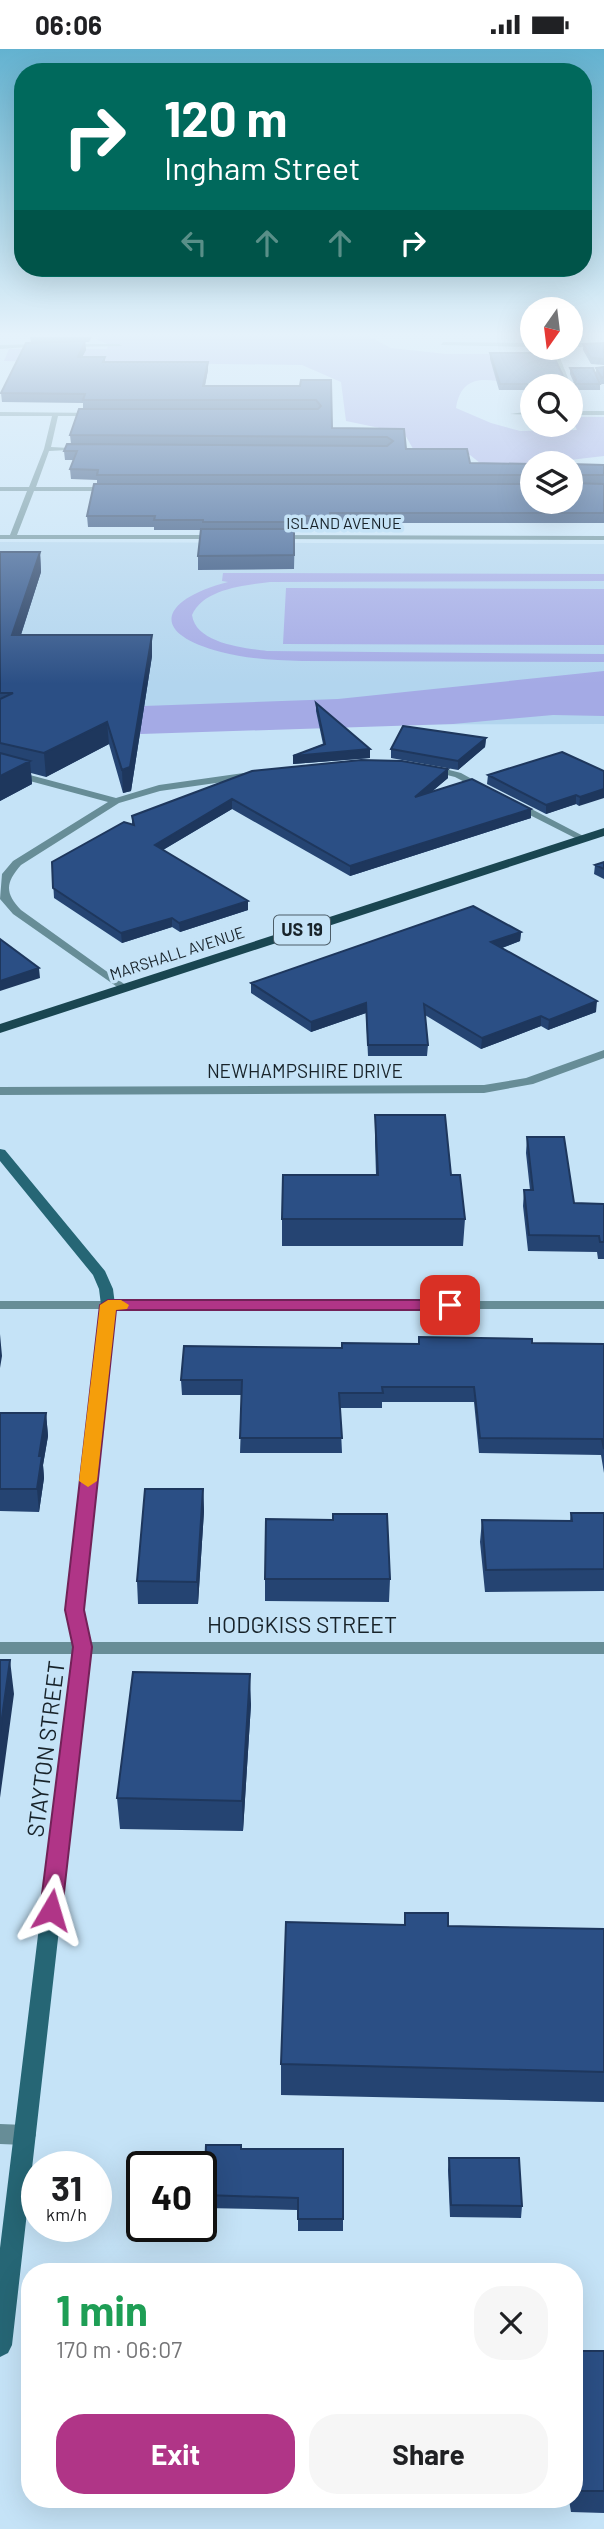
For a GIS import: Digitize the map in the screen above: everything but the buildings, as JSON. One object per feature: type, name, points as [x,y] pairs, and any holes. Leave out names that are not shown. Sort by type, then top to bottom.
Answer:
[{"type":"main road","name":"MARSHALL AVENUE","points":[[0,1029],[604,832]]},
{"type":"street","points":[[13,537],[46,453]]},
{"type":"street","points":[[0,489],[115,489]]},
{"type":"street","points":[[0,537],[230,537]]},
{"type":"street","name":"ISLAND AVENUE","points":[[272,537],[604,538]]},
{"type":"street","points":[[422,767],[458,775],[493,793]]},
{"type":"street","points":[[0,770],[116,801]]},
{"type":"street","points":[[123,989],[17,912],[5,899],[3,887],[8,874],[26,856],[116,801],[159,788],[268,773]]},
{"type":"street","points":[[504,799],[584,839]]},
{"type":"street","name":"NEWHAMPSHIRE DRIVE","points":[[0,1091],[484,1089],[529,1081],[604,1054]]},
{"type":"street","name":"STAYTON STREET","points":[[0,1153],[100,1274],[108,1305],[74,1610],[82,1647],[0,2345]]},
{"type":"street","points":[[0,1305],[604,1305]]},
{"type":"street","name":"HODGKISS STREET","points":[[0,1648],[604,1648]]},
{"type":"street","points":[[0,2134],[25,2135]]},
{"type":"shaded area","points":[[415,453],[520,453],[520,465],[480,463],[470,455]]},
{"type":"shaded area","points":[[583,453],[604,453],[604,456],[583,458]]},
{"type":"shaded area","points":[[0,542],[604,544],[604,724],[0,725]]},
{"type":"shaded area","points":[[223,573],[604,574],[604,581],[270,582],[237,587],[215,594],[197,606],[192,615],[195,625],[212,638],[235,646],[267,651],[604,654],[604,662],[302,661],[261,659],[221,652],[181,635],[173,625],[172,615],[178,606],[190,597],[228,582],[222,581]]},
{"type":"shaded area","points":[[286,588],[604,589],[604,645],[283,644]]},
{"type":"shaded area","points":[[604,671],[604,716],[553,715],[453,724],[110,735],[8,706],[144,706],[338,699]]},
{"type":"slow traffic","points":[[88,1481],[108,1305],[121,1305]]},
{"type":"route","points":[[51,1910],[82,1647],[74,1610],[108,1305],[450,1305]]}]
